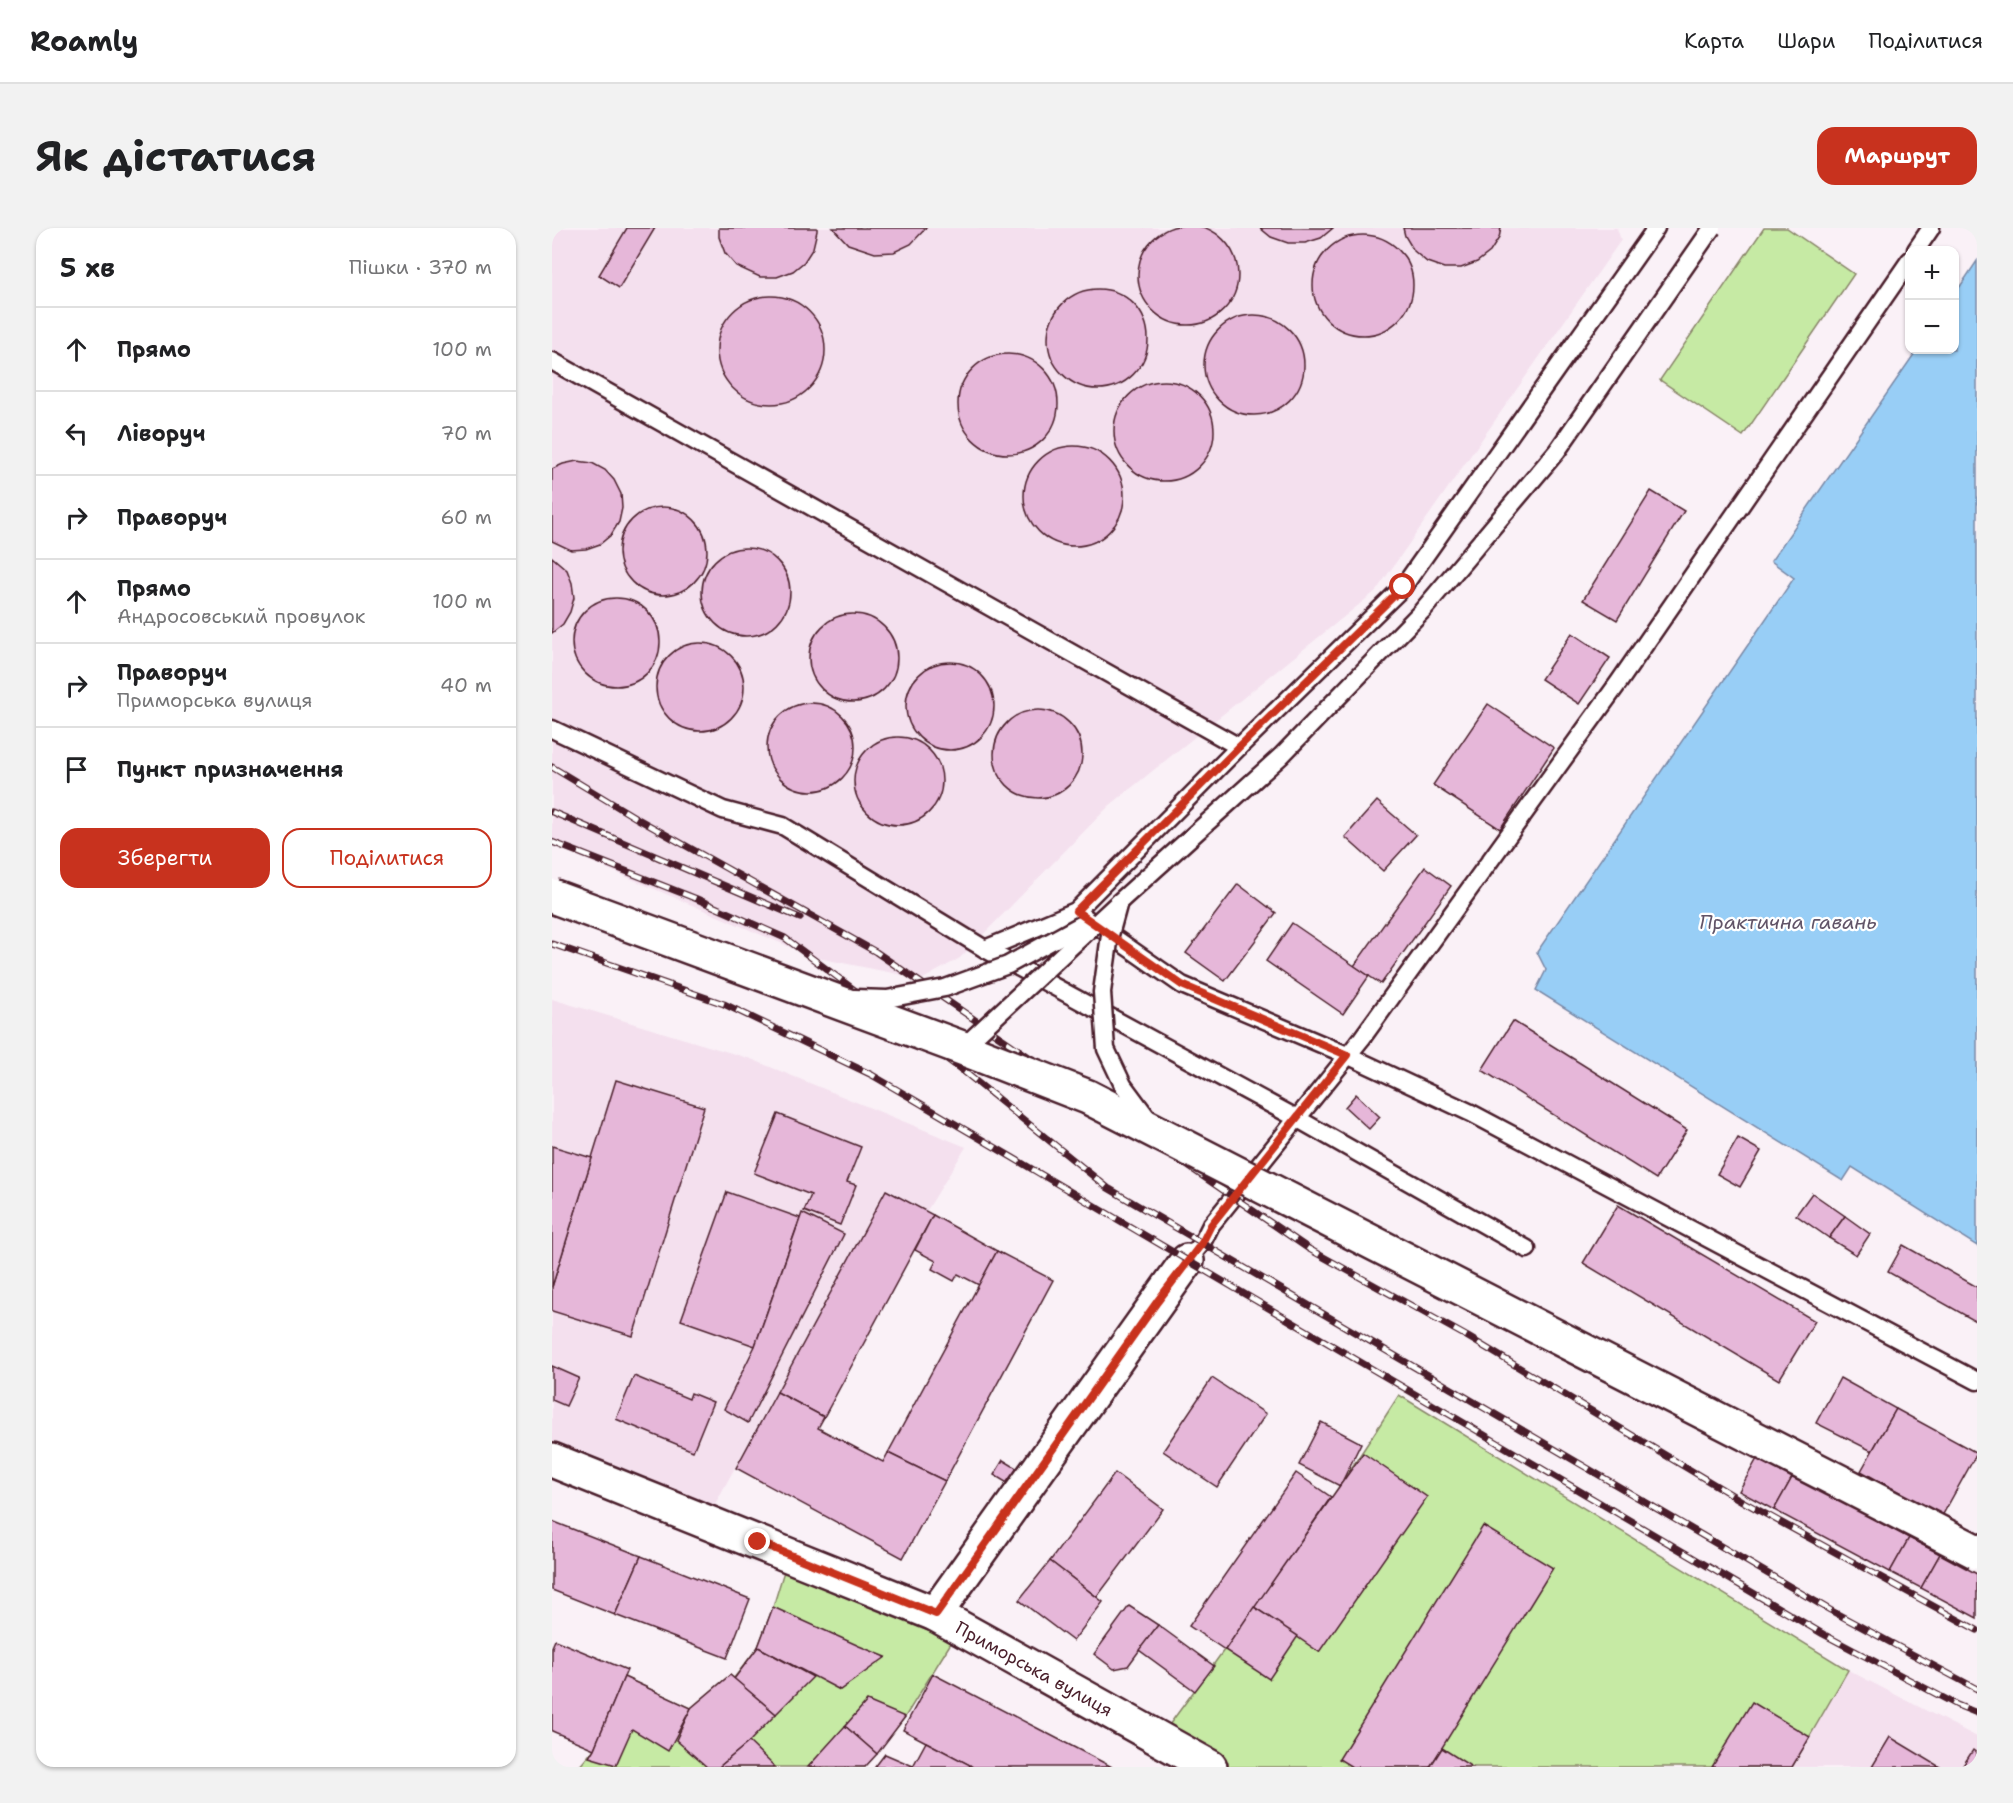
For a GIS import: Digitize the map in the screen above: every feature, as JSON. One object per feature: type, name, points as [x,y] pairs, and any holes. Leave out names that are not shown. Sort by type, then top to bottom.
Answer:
[{"type":"street","points":[[552,896],[1088,1097],[1977,1552]]},
{"type":"street","points":[[936,1614],[1187,1261]]},
{"type":"street","name":"Приморська вулиця","points":[[552,1460],[936,1614],[1210,1767]]},
{"type":"lane","points":[[985,949],[1076,911],[1403,587],[1656,228]]},
{"type":"lane","points":[[962,1048],[1281,756],[1422,610],[1557,451],[1712,228]]},
{"type":"lane","points":[[1919,246],[1931,228]]},
{"type":"lane","points":[[1187,1261],[1202,1243],[1211,1225],[1369,1028],[1619,682],[1905,267]]},
{"type":"lane","points":[[552,361],[1239,747]]},
{"type":"lane","points":[[552,729],[723,810],[783,826],[985,949],[1298,1119],[1527,1249]]},
{"type":"lane","points":[[820,996],[887,999],[945,988],[1008,965],[1072,931],[1119,902]]},
{"type":"lane","points":[[1119,902],[1110,935],[1102,992],[1106,1049],[1124,1085],[1158,1132]]},
{"type":"lane","points":[[1076,911],[1182,985],[1347,1055],[1471,1113],[1977,1381]]},
{"type":"shaded area","points":[[552,228],[1617,228],[1621,240],[1376,591],[1109,806],[960,958],[923,979],[813,957],[552,845]]},
{"type":"shaded area","points":[[552,999],[751,1059],[966,1147],[926,1212],[886,1190],[707,1519],[552,1458]]},
{"type":"shaded area","points":[[1848,1670],[1977,1737],[1977,1767],[1792,1767]]},
{"type":"green space","points":[[1764,228],[1787,228],[1854,274],[1743,436],[1660,380]]},
{"type":"green space","points":[[1399,1395],[1848,1670],[1792,1767],[1213,1767],[1161,1736],[1283,1568]]},
{"type":"green space","points":[[788,1558],[959,1630],[905,1717],[865,1767],[579,1767],[594,1749],[624,1677],[691,1708],[730,1675],[734,1678],[758,1647]]},
{"type":"water","name":"Практична гавань","points":[[1977,261],[1977,1246],[1852,1167],[1843,1181],[1536,990],[1546,970],[1537,952],[1794,578],[1771,561],[1914,354],[1959,354],[1959,288]]},
{"type":"building","points":[[1188,225],[1207,229],[1223,240],[1234,256],[1238,275],[1234,294],[1223,310],[1207,321],[1188,325],[1169,321],[1153,310],[1142,294],[1138,275],[1142,256],[1153,240],[1169,229]]},
{"type":"building","points":[[627,228],[655,228],[619,288],[599,275]]},
{"type":"building","points":[[719,228],[817,228],[817,231],[813,248],[804,262],[793,271],[777,277],[760,277],[736,266],[725,253],[719,237]]},
{"type":"building","points":[[833,228],[926,228],[911,244],[894,252],[875,253],[848,244]]},
{"type":"building","points":[[1260,228],[1333,228],[1321,238],[1305,243],[1288,243],[1271,237]]},
{"type":"building","points":[[1403,228],[1501,228],[1499,238],[1490,252],[1477,262],[1461,268],[1444,268],[1427,262],[1414,251]]},
{"type":"building","points":[[1363,235],[1382,239],[1399,249],[1409,266],[1413,285],[1409,304],[1399,321],[1382,331],[1363,335],[1344,331],[1327,321],[1317,304],[1313,285],[1317,266],[1327,249],[1344,239]]},
{"type":"building","points":[[1098,289],[1117,293],[1134,303],[1144,320],[1148,339],[1144,358],[1134,375],[1117,385],[1098,389],[1079,385],[1062,375],[1052,358],[1048,339],[1052,320],[1062,303],[1079,293]]},
{"type":"building","points":[[771,296],[792,300],[809,312],[821,329],[825,350],[821,371],[809,388],[792,400],[771,404],[750,400],[733,388],[721,371],[717,350],[721,329],[733,312],[750,300]]},
{"type":"building","points":[[1254,315],[1273,319],[1290,329],[1300,346],[1304,365],[1300,384],[1290,401],[1273,411],[1254,415],[1235,411],[1218,401],[1208,384],[1204,365],[1208,346],[1218,329],[1235,319]]},
{"type":"building","points":[[1008,354],[1036,362],[1050,376],[1058,404],[1050,432],[1036,446],[1008,454],[980,446],[966,432],[958,404],[966,376],[980,362]]},
{"type":"building","points":[[1164,381],[1192,389],[1206,403],[1214,431],[1206,459],[1192,473],[1164,481],[1136,473],[1122,459],[1114,431],[1122,403],[1136,389]]},
{"type":"building","points":[[1074,446],[1093,450],[1110,460],[1120,477],[1124,496],[1120,515],[1110,532],[1093,542],[1074,546],[1055,542],[1038,532],[1028,515],[1024,496],[1028,477],[1038,460],[1055,450]]},
{"type":"building","points":[[577,461],[592,463],[605,470],[614,480],[621,494],[622,508],[619,522],[611,535],[600,544],[586,549],[571,550],[552,541],[552,469]]},
{"type":"building","points":[[1651,491],[1684,511],[1617,620],[1583,600]]},
{"type":"building","points":[[663,507],[688,514],[700,526],[707,551],[700,576],[688,588],[663,595],[638,588],[626,576],[619,551],[626,526],[638,514]]},
{"type":"building","points":[[746,548],[771,555],[783,567],[790,592],[783,617],[771,629],[746,636],[721,629],[709,617],[702,592],[709,567],[721,555]]},
{"type":"building","points":[[552,557],[567,570],[574,598],[563,624],[552,633]]},
{"type":"building","points":[[616,598],[641,605],[653,617],[660,642],[653,667],[641,679],[616,686],[591,679],[579,667],[572,642],[579,617],[591,605]]},
{"type":"building","points":[[853,614],[878,621],[890,633],[897,658],[890,683],[878,695],[853,702],[828,695],[816,683],[809,658],[816,633],[828,621]]},
{"type":"building","points":[[1572,633],[1610,658],[1579,704],[1541,679]]},
{"type":"building","points":[[700,643],[725,650],[737,662],[744,687],[737,712],[725,724],[700,731],[675,724],[663,712],[656,687],[663,662],[675,650]]},
{"type":"building","points":[[950,662],[975,669],[987,681],[994,706],[987,731],[975,743],[950,750],[925,743],[913,731],[906,706],[913,681],[925,669]]},
{"type":"building","points":[[811,703],[836,710],[848,722],[855,747],[848,772],[836,784],[811,791],[786,784],[774,772],[767,747],[774,722],[786,710]]},
{"type":"building","points":[[1488,704],[1554,748],[1500,829],[1433,785]]},
{"type":"building","points":[[1038,710],[1063,717],[1075,729],[1082,754],[1075,779],[1063,791],[1038,798],[1013,791],[1001,779],[994,754],[1001,729],[1013,717]]},
{"type":"building","points":[[898,737],[923,744],[935,756],[942,781],[935,806],[923,818],[898,825],[873,818],[861,806],[854,781],[861,756],[873,744]]},
{"type":"building","points":[[1377,801],[1416,835],[1383,871],[1345,837]]},
{"type":"building","points":[[1425,867],[1451,886],[1381,984],[1354,966]]},
{"type":"building","points":[[1238,884],[1276,913],[1225,981],[1186,953]]},
{"type":"building","points":[[1292,923],[1369,976],[1343,1014],[1266,961]]},
{"type":"building","points":[[1513,1021],[1687,1130],[1656,1179],[1482,1070]]},
{"type":"building","points":[[616,1080],[704,1107],[633,1336],[552,1311],[552,1287]]},
{"type":"building","points":[[1356,1094],[1380,1117],[1369,1129],[1345,1107]]},
{"type":"building","points":[[778,1114],[861,1147],[847,1182],[856,1185],[840,1225],[804,1211],[811,1195],[754,1173]]},
{"type":"building","points":[[1738,1138],[1761,1151],[1740,1187],[1717,1174]]},
{"type":"building","points":[[552,1146],[592,1158],[552,1287]]},
{"type":"building","points":[[886,1190],[933,1215],[824,1417],[777,1392]]},
{"type":"building","points":[[727,1192],[800,1218],[755,1346],[681,1320]]},
{"type":"building","points":[[1812,1193],[1845,1216],[1829,1238],[1796,1215]]},
{"type":"building","points":[[1618,1205],[1815,1321],[1779,1380],[1583,1263]]},
{"type":"building","points":[[802,1213],[844,1234],[748,1423],[724,1409],[755,1346]]},
{"type":"building","points":[[933,1215],[997,1251],[979,1285],[958,1274],[954,1281],[932,1269],[936,1261],[915,1250]]},
{"type":"building","points":[[1845,1216],[1870,1234],[1856,1255],[1829,1238]]},
{"type":"building","points":[[1903,1245],[1977,1287],[1977,1322],[1888,1272]]},
{"type":"building","points":[[997,1251],[1053,1280],[945,1481],[888,1453]]},
{"type":"building","points":[[552,1366],[579,1378],[566,1406],[552,1400]]},
{"type":"building","points":[[634,1376],[689,1399],[691,1393],[713,1402],[693,1451],[616,1419]]},
{"type":"building","points":[[1212,1378],[1266,1414],[1217,1487],[1163,1451]]},
{"type":"building","points":[[1840,1378],[1896,1409],[1872,1451],[1816,1423]]},
{"type":"building","points":[[777,1392],[824,1417],[818,1428],[883,1462],[888,1453],[945,1481],[903,1558],[736,1468]]},
{"type":"building","points":[[1896,1409],[1977,1453],[1942,1516],[1861,1471]]},
{"type":"building","points":[[1321,1422],[1361,1443],[1340,1486],[1299,1465]]},
{"type":"building","points":[[1363,1453],[1427,1497],[1319,1652],[1254,1607]]},
{"type":"building","points":[[1758,1457],[1793,1476],[1774,1510],[1739,1491]]},
{"type":"building","points":[[1003,1460],[1018,1469],[1009,1484],[994,1475]]},
{"type":"building","points":[[1115,1473],[1163,1509],[1097,1597],[1050,1561]]},
{"type":"building","points":[[1296,1473],[1331,1497],[1225,1650],[1189,1626]]},
{"type":"building","points":[[1793,1476],[1909,1538],[1890,1572],[1774,1510]]},
{"type":"building","points":[[552,1521],[641,1556],[615,1615],[552,1590]]},
{"type":"building","points":[[1483,1526],[1553,1568],[1430,1767],[1352,1767],[1339,1759]]},
{"type":"building","points":[[1909,1538],[1940,1554],[1921,1588],[1890,1572]]},
{"type":"building","points":[[1940,1554],[1977,1574],[1977,1618],[1921,1588]]},
{"type":"building","points":[[641,1556],[750,1599],[727,1658],[615,1615]]},
{"type":"building","points":[[1050,1561],[1103,1602],[1073,1641],[1019,1600]]},
{"type":"building","points":[[1129,1606],[1158,1625],[1128,1666],[1114,1669],[1094,1654]]},
{"type":"building","points":[[773,1607],[886,1657],[840,1690],[758,1647]]},
{"type":"building","points":[[1254,1607],[1298,1636],[1269,1679],[1225,1650]]},
{"type":"building","points":[[1158,1625],[1214,1666],[1195,1691],[1139,1650]]},
{"type":"building","points":[[555,1640],[627,1670],[594,1749],[552,1731],[552,1647]]},
{"type":"building","points":[[758,1647],[813,1677],[776,1714],[734,1679]]},
{"type":"building","points":[[933,1674],[1112,1767],[973,1767],[903,1730]]},
{"type":"building","points":[[730,1675],[776,1714],[749,1742],[719,1767],[707,1767],[676,1740],[691,1708]]},
{"type":"building","points":[[624,1677],[691,1708],[668,1751],[632,1729],[616,1765],[589,1757]]},
{"type":"building","points":[[867,1701],[905,1717],[877,1754],[845,1726]]},
{"type":"building","points":[[1752,1702],[1810,1737],[1792,1767],[1712,1767]]},
{"type":"building","points":[[845,1726],[877,1754],[865,1767],[808,1767]]},
{"type":"building","points":[[1890,1737],[1940,1767],[1872,1767]]},
{"type":"building","points":[[749,1742],[775,1767],[719,1767]]},
{"type":"building","points":[[926,1742],[970,1765],[969,1767],[875,1767],[885,1754],[913,1766]]},
{"type":"building","points":[[1442,1748],[1472,1767],[1430,1767]]},
{"type":"building","points":[[1973,1750],[1977,1753],[1977,1767],[1962,1767]]},
{"type":"railway","points":[[552,767],[638,819],[876,952],[1309,1249],[1468,1337],[1742,1501],[1977,1630]]},
{"type":"railway","points":[[552,812],[800,918]]},
{"type":"railway","points":[[552,842],[697,899],[785,938],[967,1074],[1108,1188],[1830,1610],[1977,1689]]},
{"type":"railway","points":[[552,944],[724,1004],[872,1075],[1823,1634],[1957,1705],[1977,1713]]},
{"type":"route","points":[[758,1542],[936,1614],[1157,1302],[1202,1243],[1211,1225],[1347,1055],[1182,985],[1076,911],[1403,587]]}]
